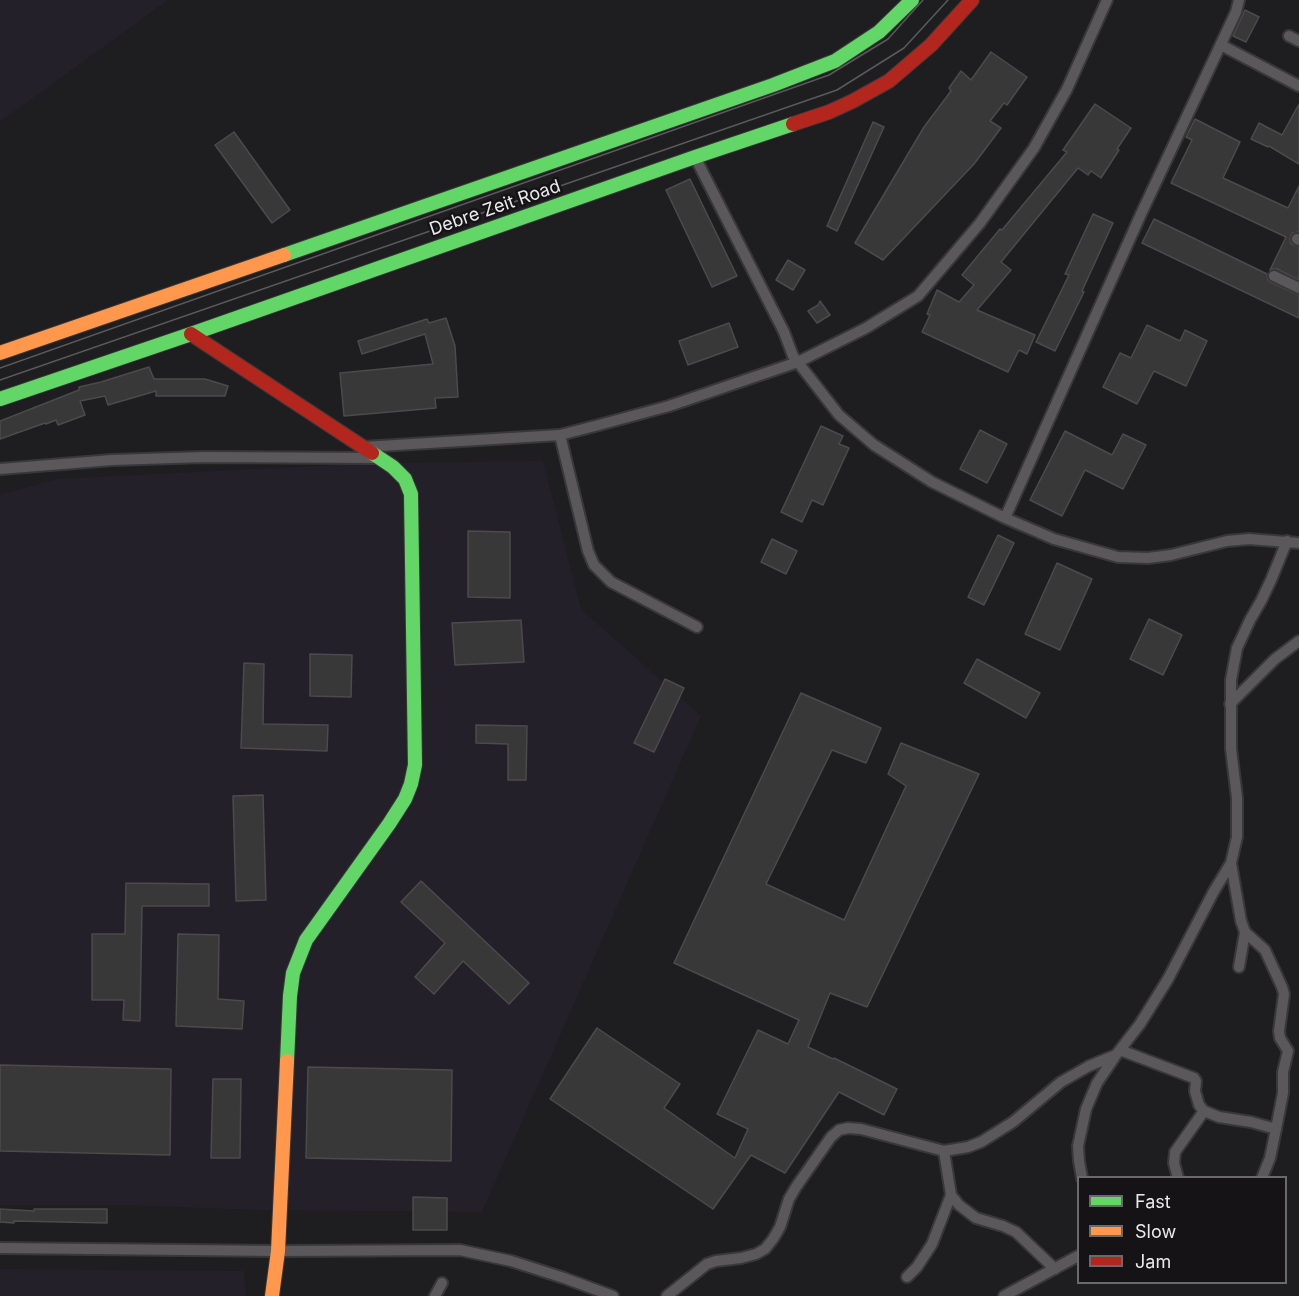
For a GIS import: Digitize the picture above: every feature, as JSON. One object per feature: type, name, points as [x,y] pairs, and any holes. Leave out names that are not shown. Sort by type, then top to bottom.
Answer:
[{"type":"main road","name":"Debre Zeit Road","points":[[0,353],[825,65],[835,61],[879,32],[912,0]]},
{"type":"main road","name":"Debre Zeit Road","points":[[0,399],[829,112],[889,81],[931,45],[972,0]]},
{"type":"main road","points":[[191,334],[393,467],[405,479],[411,494],[415,765],[405,799],[306,940],[292,973],[278,1251],[272,1296]]},
{"type":"street","points":[[363,447],[560,435],[669,406],[798,362],[866,328],[918,296],[973,232],[1034,148],[1067,89],[1107,0]]},
{"type":"street","points":[[1005,518],[1141,214],[1236,12],[1239,0]]},
{"type":"street","points":[[1221,45],[1299,86]]},
{"type":"street","points":[[695,157],[784,332],[793,356],[839,415],[874,445],[932,482],[1005,518],[1054,539],[1118,557],[1148,558],[1171,555],[1227,541],[1249,539],[1299,543]]},
{"type":"street","points":[[1274,276],[1299,288]]},
{"type":"street","points":[[560,435],[588,551],[594,565],[611,582],[697,627]]},
{"type":"street","points":[[0,469],[112,460],[204,457],[379,458]]},
{"type":"street","points":[[1263,1176],[1270,1158],[1276,1129],[1288,1051],[1280,1038],[1279,1031],[1284,994],[1282,987],[1265,950],[1245,932],[1241,921],[1232,863],[1237,837],[1237,798],[1230,704],[1231,680],[1237,648],[1262,601],[1287,541]]},
{"type":"street","points":[[1230,704],[1275,659],[1299,641]]},
{"type":"street","points":[[1082,1176],[1078,1146],[1086,1109],[1097,1083],[1140,1024],[1168,979],[1214,891],[1232,863]]},
{"type":"street","points":[[1239,967],[1245,932]]},
{"type":"street","points":[[667,1296],[707,1264],[756,1254],[765,1249],[780,1227],[789,1199],[796,1187],[831,1137],[839,1130],[861,1129],[944,1151],[968,1147],[981,1142],[1013,1122],[1061,1082],[1118,1053],[1194,1078],[1196,1080],[1195,1092],[1199,1105],[1204,1111],[1219,1117],[1276,1129]]},
{"type":"street","points":[[1177,1176],[1174,1163],[1175,1152],[1204,1111]]},
{"type":"street","points":[[944,1151],[951,1195],[958,1205],[976,1218],[1003,1226],[1016,1233],[1055,1269]]},
{"type":"street","points":[[908,1277],[932,1244],[951,1195]]},
{"type":"street","points":[[0,1248],[460,1250],[511,1261],[613,1296]]},
{"type":"street","points":[[1004,1296],[1077,1257]]},
{"type":"street","points":[[435,1296],[442,1283]]},
{"type":"shaded area","points":[[0,0],[168,0],[0,122]]},
{"type":"shaded area","points":[[543,461],[581,609],[701,716],[482,1212],[0,1205],[0,495],[57,479],[374,463]]},
{"type":"shaded area","points":[[0,1269],[244,1271],[246,1296],[0,1296]]},
{"type":"building","points":[[1245,10],[1259,17],[1246,42],[1233,36]]},
{"type":"building","points":[[991,52],[1027,77],[1007,105],[1004,103],[990,121],[1001,128],[974,164],[883,260],[855,243],[924,127],[951,91],[949,88],[961,71],[971,80]]},
{"type":"building","points":[[1095,104],[1131,128],[1117,149],[1119,150],[1101,178],[1091,171],[1088,175],[1078,168],[1001,262],[1011,270],[977,310],[1035,335],[1027,354],[1019,350],[1008,372],[922,332],[930,315],[927,314],[937,290],[959,302],[974,285],[962,275],[1067,152],[1063,150]]},
{"type":"building","points":[[1299,104],[1299,164],[1269,146],[1251,139],[1259,123],[1282,135]]},
{"type":"building","points":[[1195,119],[1240,142],[1223,178],[1288,208],[1299,186],[1299,232],[1292,233],[1290,239],[1291,244],[1299,247],[1299,280],[1277,269],[1270,270],[1286,237],[1171,183],[1192,140],[1186,137]]},
{"type":"building","points":[[873,122],[884,127],[837,231],[827,226]]},
{"type":"building","points":[[234,132],[290,210],[272,223],[215,145]]},
{"type":"building","points":[[690,179],[737,276],[712,287],[666,190]]},
{"type":"building","points":[[1093,214],[1113,223],[1082,291],[1084,292],[1055,351],[1036,342],[1069,275],[1065,274]]},
{"type":"building","points":[[1154,219],[1267,274],[1270,282],[1299,295],[1299,318],[1142,243]]},
{"type":"building","points":[[788,260],[805,270],[793,290],[776,280]]},
{"type":"building","points":[[820,301],[830,315],[817,323],[808,311]]},
{"type":"building","points":[[446,318],[455,346],[458,397],[435,398],[436,408],[344,416],[340,373],[433,364],[425,334],[362,354],[358,341],[427,319],[429,323]]},
{"type":"building","points":[[729,323],[738,347],[688,365],[679,341]]},
{"type":"building","points":[[1147,325],[1180,341],[1185,330],[1207,341],[1186,386],[1154,371],[1137,404],[1103,387],[1120,353],[1131,358]]},
{"type":"building","points":[[149,367],[154,379],[205,379],[228,386],[225,396],[156,396],[156,391],[108,405],[105,396],[80,401],[85,415],[58,425],[56,420],[45,423],[0,439],[0,421],[79,390],[79,387]]},
{"type":"building","points":[[821,426],[843,436],[839,444],[849,448],[823,505],[812,500],[802,522],[781,512]]},
{"type":"building","points":[[980,430],[1007,444],[987,483],[960,469]]},
{"type":"building","points":[[1065,431],[1112,455],[1123,434],[1146,445],[1123,489],[1085,470],[1062,516],[1030,500]]},
{"type":"building","points":[[468,531],[510,532],[510,598],[468,597]]},
{"type":"building","points":[[998,535],[1014,543],[984,605],[968,597]]},
{"type":"building","points":[[772,539],[797,551],[786,574],[761,562]]},
{"type":"building","points":[[1057,563],[1092,579],[1060,650],[1025,634]]},
{"type":"building","points":[[1149,619],[1182,635],[1163,675],[1130,659]]},
{"type":"building","points":[[521,620],[524,662],[455,665],[452,623]]},
{"type":"building","points":[[310,654],[352,655],[351,697],[310,696]]},
{"type":"building","points":[[977,659],[1040,693],[1026,718],[964,683]]},
{"type":"building","points":[[244,663],[264,664],[263,724],[328,725],[327,751],[241,748]]},
{"type":"building","points":[[665,679],[684,688],[654,752],[634,743]]},
{"type":"building","points":[[801,693],[881,728],[866,763],[832,750],[766,884],[844,920],[906,786],[888,774],[901,743],[979,774],[867,1007],[830,993],[808,1047],[897,1089],[884,1115],[839,1092],[785,1173],[751,1155],[713,1209],[550,1099],[597,1028],[680,1084],[664,1108],[735,1158],[748,1129],[717,1114],[758,1030],[788,1044],[799,1020],[674,963]]},
{"type":"building","points":[[476,725],[527,726],[526,780],[508,780],[508,744],[476,743]]},
{"type":"building","points":[[263,795],[266,900],[236,901],[233,796]]},
{"type":"building","points":[[421,881],[529,983],[509,1004],[463,961],[434,994],[415,977],[445,943],[401,902]]},
{"type":"building","points":[[126,883],[209,884],[209,906],[142,906],[140,1021],[123,1020],[124,1000],[92,1000],[92,934],[125,934]]},
{"type":"building","points":[[178,934],[219,935],[218,999],[244,1001],[242,1029],[176,1026]]},
{"type":"building","points":[[0,1065],[171,1069],[170,1155],[0,1151]]},
{"type":"building","points":[[308,1067],[452,1070],[451,1161],[306,1158]]},
{"type":"building","points":[[213,1079],[241,1079],[240,1158],[211,1158]]},
{"type":"building","points":[[413,1197],[447,1198],[447,1230],[413,1230]]},
{"type":"building","points":[[0,1209],[34,1211],[34,1209],[107,1209],[107,1223],[0,1222]]},
{"type":"tram line","points":[[0,368],[829,75],[888,39],[923,0]]},
{"type":"tram line","points":[[0,380],[837,90],[904,48],[948,0]]},
{"type":"traffic: fast","points":[[284,255],[773,85],[835,61],[879,32],[912,0]]},
{"type":"traffic: fast","points":[[0,399],[793,124]]},
{"type":"traffic: fast","points":[[287,1061],[293,973],[306,940],[405,799],[415,765],[411,494],[405,479],[393,467],[372,453]]},
{"type":"traffic: slow","points":[[0,353],[284,255]]},
{"type":"traffic: slow","points":[[272,1296],[278,1251],[287,1061]]},
{"type":"traffic: jam","points":[[793,124],[829,112],[889,81],[931,45],[972,0]]},
{"type":"traffic: jam","points":[[191,334],[372,453]]}]
